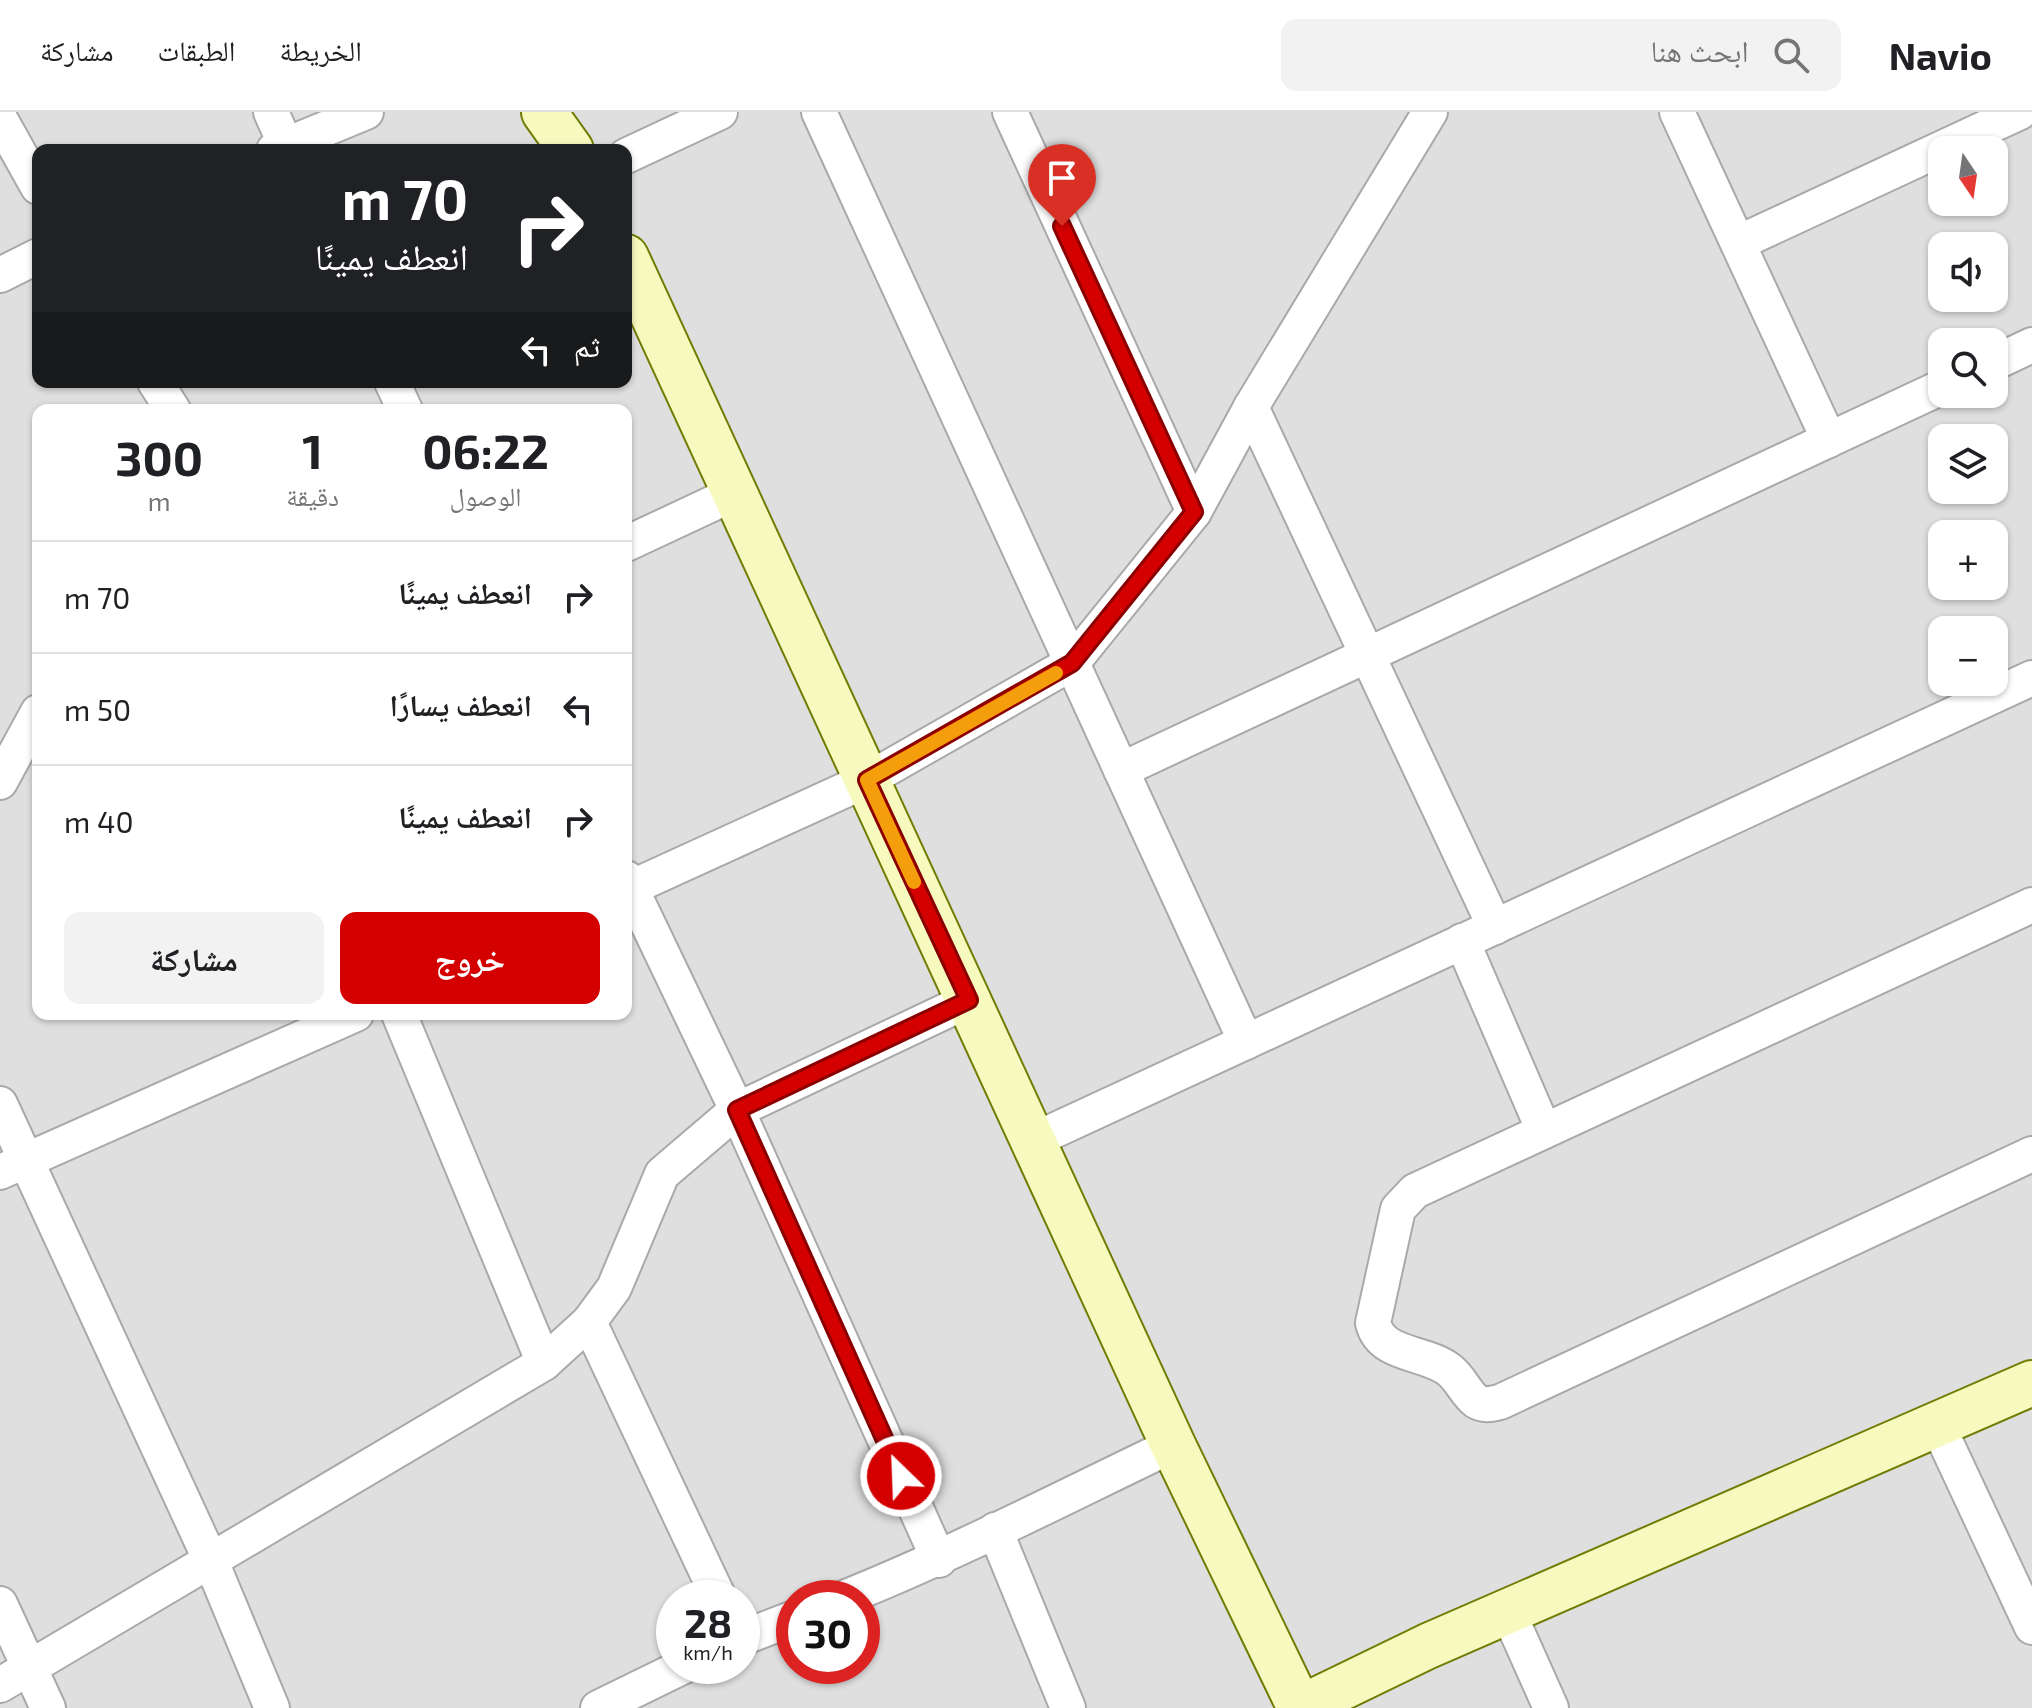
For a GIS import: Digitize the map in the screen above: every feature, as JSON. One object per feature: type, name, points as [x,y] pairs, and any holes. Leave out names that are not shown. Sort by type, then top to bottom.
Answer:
[{"type":"main road","points":[[544,112],[567,144]]},
{"type":"main road","points":[[632,270],[1173,1445],[1300,1708],[1428,1646],[1509,1614],[2032,1383]]},
{"type":"street","points":[[271,112],[281,144]]},
{"type":"street","points":[[291,144],[366,112]]},
{"type":"street","points":[[632,153],[720,112]]},
{"type":"street","points":[[819,112],[1246,1042]]},
{"type":"street","points":[[1010,112],[1194,512]]},
{"type":"street","points":[[632,883],[867,780],[1072,663],[1194,512],[1251,407],[1430,112]]},
{"type":"street","points":[[1677,112],[1829,440]]},
{"type":"street","points":[[1738,243],[2020,112]]},
{"type":"street","points":[[0,119],[32,176]]},
{"type":"street","points":[[0,275],[32,259]]},
{"type":"street","points":[[2008,356],[2032,345]]},
{"type":"street","points":[[1121,770],[1928,394]]},
{"type":"street","points":[[1251,407],[1495,927]]},
{"type":"street","points":[[632,541],[735,493]]},
{"type":"street","points":[[1034,1140],[2032,678]]},
{"type":"street","points":[[0,782],[32,723]]},
{"type":"street","points":[[632,893],[737,1110],[939,1560]]},
{"type":"street","points":[[2032,905],[1405,1198],[1398,1209],[1373,1323],[1377,1337],[1388,1346],[1428,1358],[1448,1369],[1474,1400],[1484,1405],[1514,1395],[2032,1154]]},
{"type":"street","points":[[1462,941],[1544,1131]]},
{"type":"street","points":[[15,1678],[210,1559],[544,1363],[589,1322],[614,1288],[662,1174],[737,1110],[969,1000]]},
{"type":"street","points":[[13,1166],[342,1020]]},
{"type":"street","points":[[401,1020],[544,1363]]},
{"type":"street","points":[[0,1104],[13,1166],[210,1559],[272,1708]]},
{"type":"street","points":[[589,1322],[711,1580]]},
{"type":"street","points":[[1938,1426],[2032,1627]]},
{"type":"street","points":[[880,1584],[939,1560],[1173,1445]]},
{"type":"street","points":[[995,1530],[1068,1708]]},
{"type":"street","points":[[0,1604],[15,1678],[48,1708]]},
{"type":"street","points":[[1509,1614],[1551,1708]]},
{"type":"street","points":[[598,1708],[656,1680]]},
{"type":"shaded area","points":[[0,112],[2032,112],[2032,1708],[0,1708]]},
{"type":"slow traffic","points":[[914,882],[867,780],[1056,673]]},
{"type":"route","points":[[901,1476],[737,1110],[969,1000],[867,780],[1072,663],[1194,512],[1062,226]]}]
